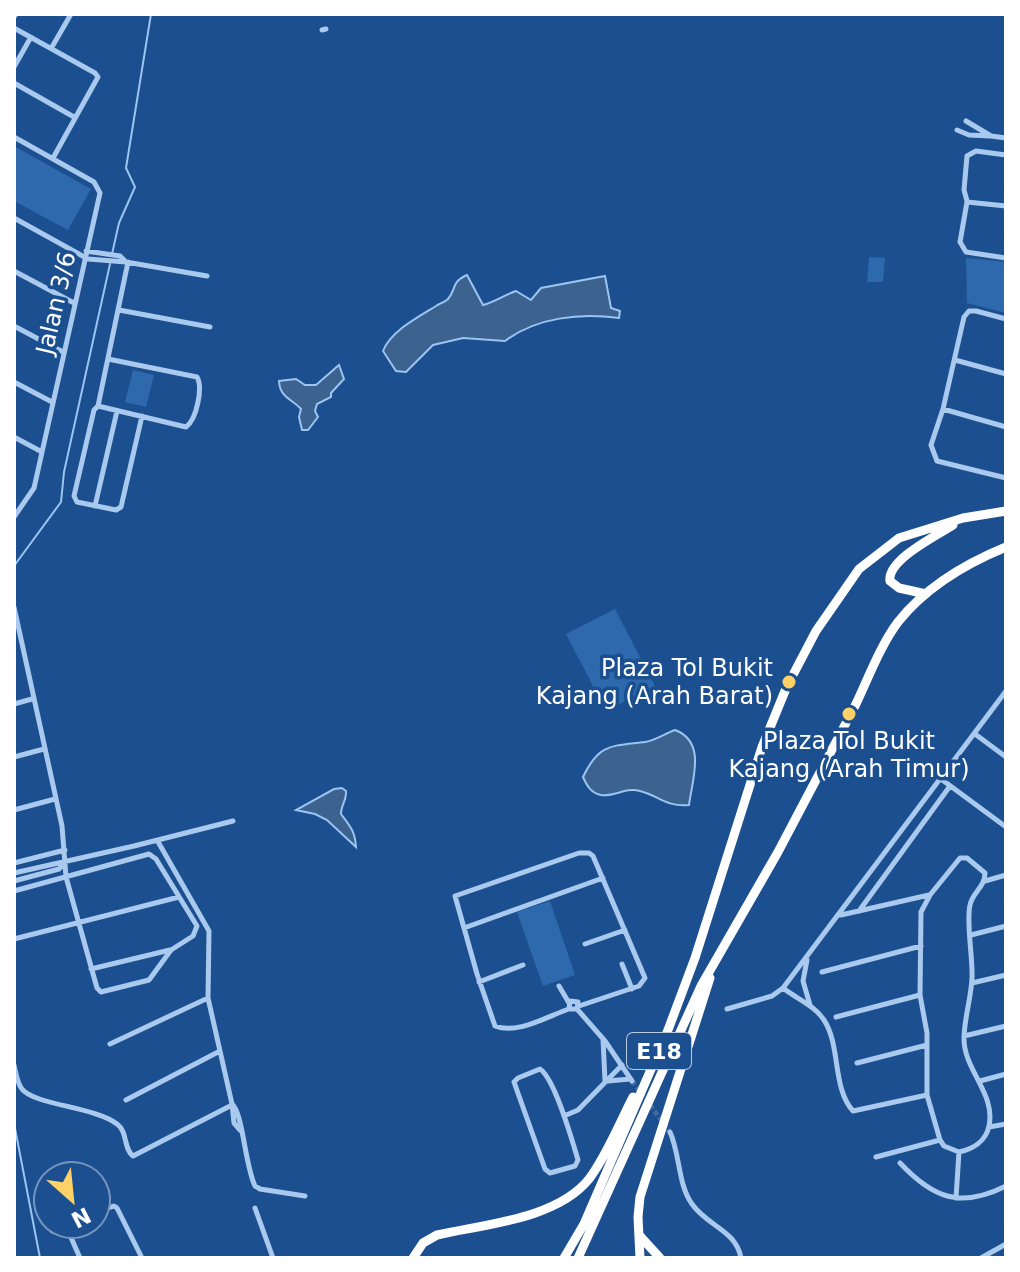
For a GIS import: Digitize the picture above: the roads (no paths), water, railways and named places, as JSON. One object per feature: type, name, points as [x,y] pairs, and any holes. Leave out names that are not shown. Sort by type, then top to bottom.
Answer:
[{"type":"highway","points":[[794,673],[816,631],[859,569],[899,538],[963,518],[1006,511]]},
{"type":"highway","points":[[926,594],[894,586],[890,581],[890,570],[898,561],[963,518]]},
{"type":"highway","points":[[855,706],[899,621],[926,594],[966,565],[1006,547]]},
{"type":"highway","name":"E18","points":[[564,1258],[584,1224],[668,1030],[695,958],[762,747],[785,691]]},
{"type":"highway","name":"E18","points":[[578,1258],[701,986],[846,723]]},
{"type":"highway","points":[[640,1258],[640,1197],[715,963]]},
{"type":"highway","points":[[413,1258],[423,1243],[437,1235],[548,1209],[583,1185],[593,1173],[668,1030]]},
{"type":"highway","points":[[640,1236],[660,1258]]},
{"type":"street","points":[[52,47],[71,14]]},
{"type":"street","points":[[14,28],[52,47],[98,77],[53,158]]},
{"type":"street","points":[[14,67],[31,37]]},
{"type":"street","points":[[14,83],[74,117]]},
{"type":"street","points":[[966,121],[991,136]]},
{"type":"street","points":[[957,130],[969,135],[1006,138]]},
{"type":"street","name":"Jalan 3/6","points":[[14,137],[98,186],[100,193],[34,488],[14,517]]},
{"type":"street","points":[[1006,155],[976,151],[967,156],[964,190],[967,202],[960,242],[966,252],[1006,258]]},
{"type":"street","points":[[967,202],[1006,206]]},
{"type":"street","points":[[14,218],[85,255],[207,276]]},
{"type":"street","points":[[85,255],[94,252],[123,261]]},
{"type":"street","points":[[123,261],[119,310],[74,496],[77,502],[116,510],[121,507],[142,416]]},
{"type":"street","points":[[14,271],[74,303]]},
{"type":"street","points":[[119,310],[210,327]]},
{"type":"street","points":[[1006,319],[976,311],[969,311],[964,317],[943,409],[931,445],[937,461],[1006,478]]},
{"type":"street","points":[[14,326],[63,352]]},
{"type":"street","points":[[98,406],[186,427],[191,424],[201,384],[197,377],[108,359]]},
{"type":"street","points":[[955,360],[1006,374]]},
{"type":"street","points":[[14,382],[52,402]]},
{"type":"street","points":[[943,409],[1006,427]]},
{"type":"street","points":[[95,506],[117,411]]},
{"type":"street","points":[[14,437],[42,452]]},
{"type":"street","points":[[14,607],[65,850],[66,877],[91,969],[101,992],[149,980],[171,950]]},
{"type":"street","points":[[14,650],[22,649]]},
{"type":"street","points":[[727,1009],[772,996],[783,988],[1006,691]]},
{"type":"street","points":[[14,704],[33,699]]},
{"type":"street","points":[[975,734],[1006,757]]},
{"type":"street","points":[[14,757],[44,749]]},
{"type":"street","points":[[941,779],[1006,827]]},
{"type":"street","points":[[859,911],[950,786]]},
{"type":"street","points":[[14,810],[55,799]]},
{"type":"street","points":[[14,873],[233,821]]},
{"type":"street","points":[[157,840],[209,931],[208,998],[232,1104],[238,1109],[240,1130],[255,1186],[305,1196]]},
{"type":"street","points":[[14,863],[65,850]]},
{"type":"street","points":[[569,1006],[578,1008],[632,989],[643,983],[645,978],[593,856],[579,853],[458,894],[455,899],[479,982],[492,1020],[499,1029],[517,1028],[569,1006],[574,1000],[578,1008],[631,1080],[605,1082]]},
{"type":"street","points":[[14,891],[149,854],[156,859],[197,929],[193,936],[171,950],[91,969]]},
{"type":"street","points":[[985,881],[982,869],[967,858],[960,858],[930,895],[921,912],[920,995],[926,1020],[927,1095],[940,1140],[944,1146],[959,1152],[979,1143],[989,1127],[988,1105],[968,1059],[964,1036],[972,983],[970,903],[985,881],[1006,875]]},
{"type":"street","points":[[14,881],[59,869],[66,862]]},
{"type":"street","points":[[464,928],[603,878]]},
{"type":"street","points":[[839,915],[930,895]]},
{"type":"street","points":[[14,939],[179,897]]},
{"type":"street","points":[[971,935],[1006,926]]},
{"type":"street","points":[[585,944],[625,930]]},
{"type":"street","points":[[822,972],[921,946]]},
{"type":"street","points":[[808,955],[803,981],[810,1005]]},
{"type":"street","points":[[622,964],[632,989]]},
{"type":"street","points":[[479,982],[523,965]]},
{"type":"street","points":[[972,983],[1006,975]]},
{"type":"street","points":[[559,986],[569,1006]]},
{"type":"street","points":[[783,988],[810,1005],[827,1026],[845,1096],[853,1111],[927,1095]]},
{"type":"street","points":[[836,1017],[920,995]]},
{"type":"street","points":[[110,1044],[208,998]]},
{"type":"street","points":[[964,1036],[1006,1026]]},
{"type":"street","points":[[603,1039],[605,1082]]},
{"type":"street","points":[[857,1063],[927,1045]]},
{"type":"street","points":[[126,1100],[220,1051]]},
{"type":"street","points":[[14,1065],[19,1084],[29,1096],[73,1107],[116,1123],[124,1132],[130,1154],[140,1152],[232,1104]]},
{"type":"street","points":[[564,1116],[578,1110],[622,1065]]},
{"type":"street","points":[[540,1069],[544,1070],[564,1116],[578,1162],[575,1166],[550,1173],[545,1169],[514,1082],[540,1069]]},
{"type":"street","points":[[980,1081],[1006,1074]]},
{"type":"street","points":[[989,1127],[1006,1124]]},
{"type":"street","points":[[670,1132],[689,1202],[700,1215],[737,1243],[741,1258]]},
{"type":"street","points":[[876,1157],[940,1140]]},
{"type":"street","points":[[956,1198],[959,1152]]},
{"type":"street","points":[[900,1163],[920,1185],[936,1194],[956,1198],[984,1195],[1006,1186]]},
{"type":"street","points":[[112,1207],[121,1213],[142,1258]]},
{"type":"street","points":[[255,1208],[273,1258]]},
{"type":"street","points":[[981,1258],[1006,1244]]},
{"type":"waterway","points":[[112,254],[119,223],[135,187],[126,168],[151,14]]},
{"type":"waterway","points":[[14,566],[61,502],[64,472],[110,264]]},
{"type":"waterway","points":[[14,1123],[40,1258]]},
{"type":"tunnel","points":[[785,691],[794,673]]},
{"type":"tunnel","points":[[632,1081],[670,1132]]},
{"type":"place","name":"Plaza Tol Bukit Kajang (Arah Barat)","points":[[789,682]]},
{"type":"place","name":"Plaza Tol Bukit Kajang (Arah Timur)","points":[[849,714]]}]
